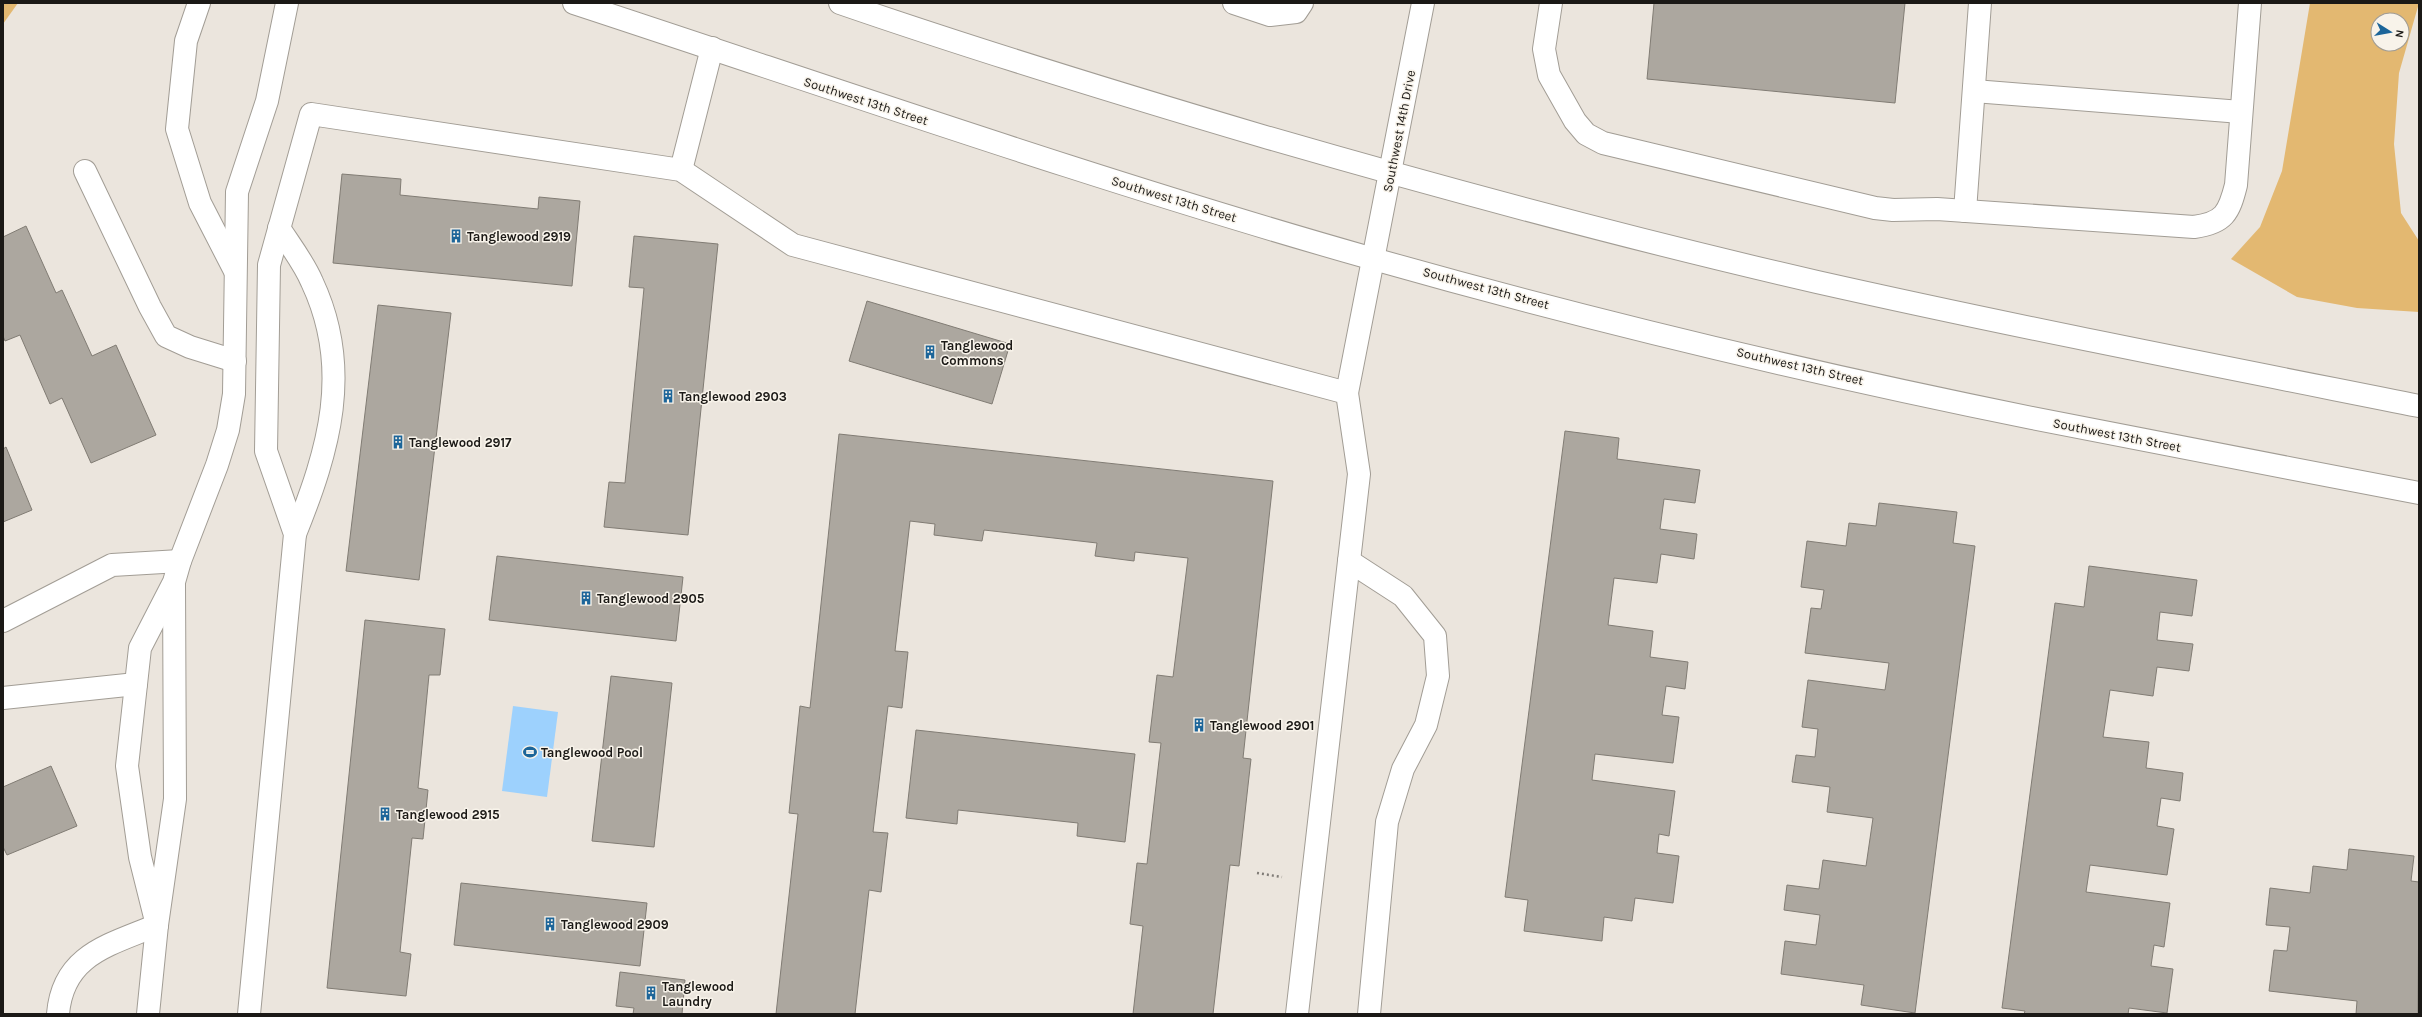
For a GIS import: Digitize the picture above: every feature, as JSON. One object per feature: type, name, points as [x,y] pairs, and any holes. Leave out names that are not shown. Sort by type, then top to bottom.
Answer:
[{"type":"main road","points":[[199,3],[186,41],[176,129],[200,203],[236,273]]},
{"type":"main road","points":[[157,925],[140,857],[127,766],[140,648],[174,582],[180,562],[217,465],[228,430],[234,394],[237,192],[267,101],[287,3]]},
{"type":"main road","name":"Southwest 13th Street","points":[[574,3],[712,48],[827,88],[1119,183],[1372,258],[1588,315],[1795,366],[2030,418],[2419,493]]},
{"type":"main road","points":[[840,3],[1143,101],[1391,174],[1592,227],[1814,281],[2054,333],[2419,406]]},
{"type":"main road","points":[[1234,3],[1270,15],[1296,12],[1302,3]]},
{"type":"main road","name":"Southwest 14th Drive","points":[[1347,393],[1367,297],[1372,258],[1391,174],[1423,3]]},
{"type":"main road","points":[[1551,3],[1544,49],[1549,74],[1575,121],[1586,134],[1603,143],[1875,208],[1965,211],[2194,227],[2211,225],[2224,217],[2231,203],[2236,185],[2250,3]]},
{"type":"main road","points":[[1965,211],[1980,3]]},
{"type":"main road","points":[[681,170],[712,48]]},
{"type":"main road","points":[[1974,91],[2241,112]]},
{"type":"main road","points":[[295,534],[266,451],[269,265],[311,114],[681,170],[793,245],[1347,393],[1359,474],[1297,1014]]},
{"type":"main road","points":[[85,171],[150,307],[166,336],[190,347],[235,361]]},
{"type":"main road","points":[[249,1014],[295,534],[315,485],[324,454],[334,403],[334,374],[331,344],[324,310],[312,281],[279,228]]},
{"type":"main road","points":[[1349,561],[1403,596],[1435,636],[1438,676],[1426,725],[1403,769],[1388,822],[1369,1014]]},
{"type":"main road","points":[[3,621],[112,565],[180,562]]},
{"type":"main road","points":[[148,1014],[157,925],[175,799],[174,582]]},
{"type":"main road","points":[[3,698],[136,684]]},
{"type":"main road","points":[[58,1014],[59,997],[73,969],[93,952],[157,925]]},
{"type":"shaded area","points":[[3,3],[18,3],[3,24]]},
{"type":"shaded area","points":[[2310,3],[2419,3],[2410,34],[2410,12],[2370,12],[2370,52],[2405,52],[2399,73],[2394,144],[2401,213],[2419,241],[2419,312],[2357,308],[2297,297],[2231,259],[2260,227],[2282,171]]},
{"type":"water","name":"Tanglewood Pool","points":[[513,706],[558,712],[547,797],[502,791]]},
{"type":"building","points":[[1654,3],[1905,3],[1895,103],[1647,79]]},
{"type":"building","name":"Tanglewood 2919","points":[[342,174],[401,179],[400,195],[538,209],[539,197],[580,201],[572,286],[333,263]]},
{"type":"building","points":[[26,226],[56,293],[62,290],[92,356],[116,345],[156,435],[91,463],[62,398],[50,404],[20,335],[5,341],[3,336],[3,237]]},
{"type":"building","name":"Tanglewood 2903","points":[[634,236],[718,244],[688,535],[604,527],[609,482],[625,483],[644,288],[629,287]]},
{"type":"building","name":"Tanglewood Commons","points":[[867,301],[1010,344],[992,404],[849,361]]},
{"type":"building","name":"Tanglewood 2917","points":[[378,305],[451,313],[419,580],[346,571]]},
{"type":"building","points":[[1565,431],[1619,438],[1617,459],[1700,470],[1695,503],[1664,499],[1660,529],[1697,534],[1694,559],[1661,554],[1657,583],[1614,578],[1608,625],[1653,631],[1650,657],[1688,662],[1685,689],[1666,686],[1662,715],[1679,717],[1673,763],[1595,754],[1592,780],[1675,791],[1669,836],[1659,834],[1657,853],[1679,856],[1673,903],[1635,898],[1632,921],[1604,917],[1602,941],[1524,931],[1528,900],[1505,897]]},
{"type":"building","name":"Tanglewood 2901","points":[[839,434],[1273,481],[1243,758],[1251,759],[1239,866],[1230,865],[1213,1014],[1133,1014],[1143,926],[1130,924],[1137,863],[1147,864],[1161,743],[1149,742],[1157,675],[1173,677],[1188,558],[1135,552],[1134,561],[1095,556],[1097,543],[984,530],[982,541],[934,535],[935,524],[910,521],[895,651],[908,652],[902,708],[888,706],[873,832],[888,833],[881,892],[869,890],[855,1014],[776,1014],[798,814],[789,813],[800,706],[810,708]]},
{"type":"building","points":[[6,447],[32,510],[3,522],[3,449]]},
{"type":"building","points":[[1879,503],[1957,512],[1953,543],[1975,546],[1915,1013],[1861,1005],[1864,985],[1781,974],[1785,941],[1816,945],[1820,915],[1784,910],[1787,885],[1819,889],[1823,860],[1866,866],[1873,818],[1827,812],[1830,787],[1792,782],[1796,755],[1815,757],[1818,729],[1802,727],[1808,680],[1885,690],[1889,663],[1805,653],[1811,608],[1821,609],[1824,590],[1801,587],[1807,541],[1846,546],[1849,523],[1876,526]]},
{"type":"building","name":"Tanglewood 2905","points":[[497,556],[683,577],[676,641],[489,620]]},
{"type":"building","points":[[2089,566],[2197,580],[2192,616],[2160,612],[2157,640],[2193,644],[2189,671],[2157,667],[2153,696],[2110,690],[2103,737],[2149,742],[2146,768],[2183,773],[2180,801],[2161,798],[2157,826],[2174,829],[2167,875],[2090,865],[2086,892],[2170,903],[2164,947],[2154,945],[2151,966],[2173,969],[2167,1013],[2129,1008],[2128,1014],[2024,1014],[2025,1011],[2002,1008],[2055,603],[2084,607]]},
{"type":"building","name":"Tanglewood 2915","points":[[365,620],[445,629],[440,675],[429,675],[418,788],[428,790],[423,839],[412,838],[400,952],[411,954],[406,996],[327,988]]},
{"type":"building","points":[[611,676],[672,683],[654,847],[592,841]]},
{"type":"building","points":[[916,730],[1135,754],[1125,842],[1077,836],[1078,823],[958,810],[957,824],[906,818]]},
{"type":"building","points":[[51,766],[77,826],[7,855],[3,847],[3,787]]},
{"type":"building","points":[[2349,849],[2414,856],[2411,881],[2419,882],[2418,1014],[2356,1014],[2357,1001],[2269,991],[2274,950],[2287,951],[2290,927],[2266,925],[2270,888],[2310,893],[2313,866],[2347,870]]},
{"type":"building","name":"Tanglewood 2909","points":[[461,883],[647,903],[640,966],[454,945]]},
{"type":"building","name":"Tanglewood Laundry","points":[[620,972],[685,980],[682,1014],[633,1014],[634,1008],[616,1006]]},
{"type":"place","name":"Tanglewood 2919","points":[[456,236]]},
{"type":"place","name":"Tanglewood Commons","points":[[930,352]]},
{"type":"place","name":"Tanglewood 2903","points":[[668,396]]},
{"type":"place","name":"Tanglewood 2917","points":[[398,442]]},
{"type":"place","name":"Tanglewood 2905","points":[[586,598]]},
{"type":"place","name":"Tanglewood 2901","points":[[1199,725]]},
{"type":"place","name":"Tanglewood Pool","points":[[530,752]]},
{"type":"place","name":"Tanglewood 2915","points":[[385,814]]},
{"type":"place","name":"Tanglewood 2909","points":[[550,924]]},
{"type":"place","name":"Tanglewood Laundry","points":[[651,993]]}]
